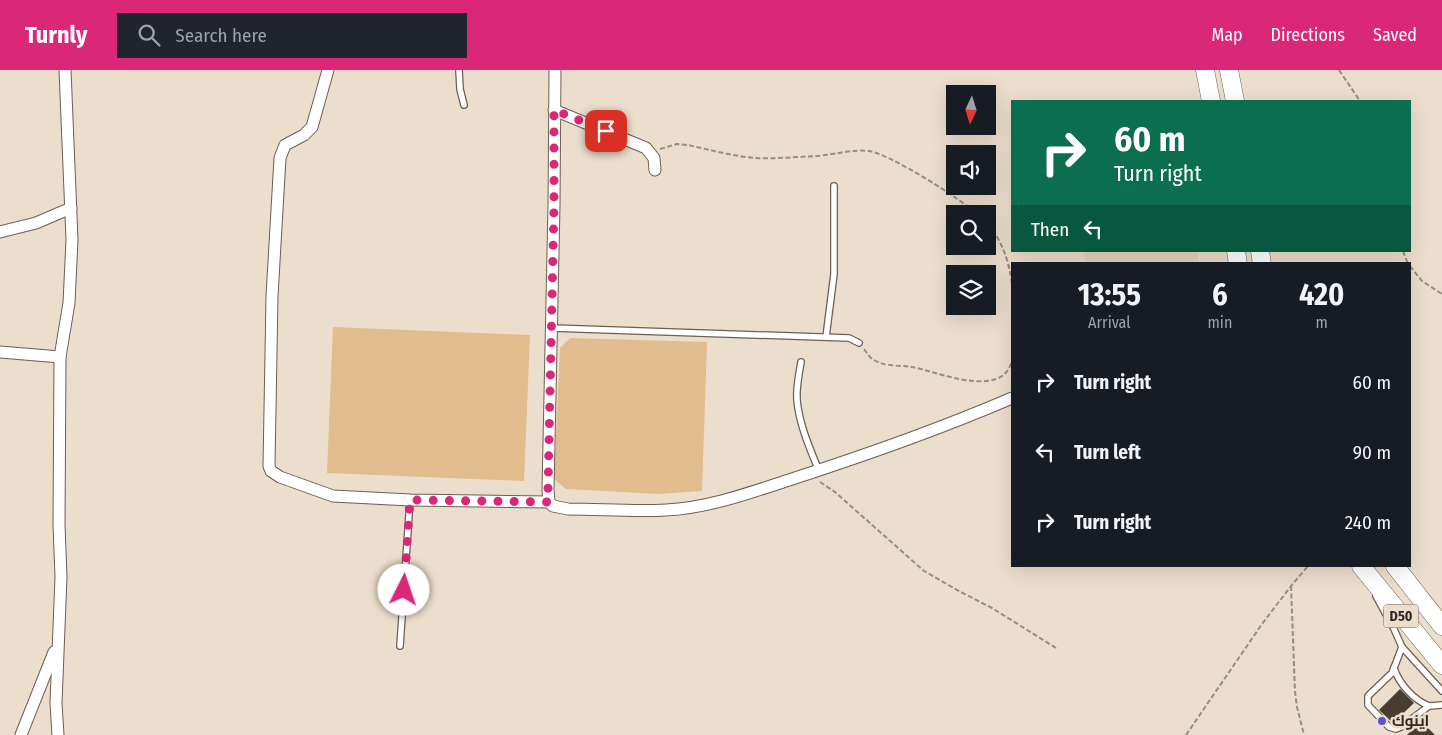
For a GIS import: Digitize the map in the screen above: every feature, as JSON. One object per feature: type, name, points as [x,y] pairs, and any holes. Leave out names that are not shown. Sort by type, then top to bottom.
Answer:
[{"type":"main road","points":[[1205,70],[1212,100]]},
{"type":"main road","points":[[1229,70],[1235,100]]},
{"type":"main road","name":"D50","points":[[1361,567],[1442,665]]},
{"type":"main road","name":"D50","points":[[1397,567],[1442,626]]},
{"type":"street","points":[[58,735],[56,703],[61,577],[59,525],[60,356],[69,303],[71,277],[71,208],[65,70]]},
{"type":"street","points":[[328,70],[312,127],[304,135],[285,145],[280,158],[272,296],[269,466],[271,471],[280,477],[333,496],[410,500],[549,502]]},
{"type":"street","points":[[555,70],[548,490],[549,502],[553,506],[568,509],[667,510],[720,500],[819,471],[961,420],[1011,398]]},
{"type":"street","points":[[554,110],[641,145],[654,158],[655,170]]},
{"type":"street","points":[[0,232],[36,223],[71,208]]},
{"type":"street","points":[[0,352],[60,356]]},
{"type":"street","points":[[20,735],[57,646]]},
{"type":"lane","points":[[458,70],[464,106]]},
{"type":"lane","points":[[826,337],[834,274],[834,186]]},
{"type":"lane","points":[[552,328],[849,338],[859,343]]},
{"type":"lane","points":[[801,362],[797,386],[798,409],[819,471]]},
{"type":"lane","points":[[400,646],[410,500]]},
{"type":"lane","points":[[1361,567],[1402,647],[1442,691]]},
{"type":"lane","points":[[1402,647],[1394,668],[1368,696],[1368,706],[1389,727],[1396,729],[1402,727],[1429,706]]},
{"type":"lane","points":[[1394,668],[1400,682],[1417,700],[1429,706],[1442,705]]},
{"type":"path","points":[[1339,70],[1359,100]]},
{"type":"path","points":[[651,153],[677,144],[756,158],[825,156],[870,151],[926,179],[967,205]]},
{"type":"path","points":[[996,236],[1007,258],[1011,279]]},
{"type":"path","points":[[1411,267],[1422,281],[1442,294]]},
{"type":"path","points":[[859,343],[874,360],[881,363],[910,367],[969,380],[996,379],[1004,374],[1011,364]]},
{"type":"path","points":[[802,476],[819,482],[834,492],[924,571],[992,608],[1056,648]]},
{"type":"path","points":[[1186,735],[1262,624],[1307,567]]},
{"type":"path","points":[[1291,586],[1295,692],[1304,735]]},
{"type":"shaded area","points":[[1084,252],[1197,252],[1199,262],[1086,262]]},
{"type":"shaded area","points":[[333,327],[530,335],[524,481],[327,473]]},
{"type":"shaded area","points":[[570,338],[707,342],[702,491],[657,494],[566,489],[554,479],[560,348]]},
{"type":"building","points":[[1400,689],[1414,703],[1393,723],[1379,710]]},
{"type":"building","points":[[1421,721],[1435,735],[1407,735]]},
{"type":"place","name":"اينوك","points":[[1382,721]]},
{"type":"route","points":[[404,590],[410,500],[549,502],[554,110],[606,131]]}]
